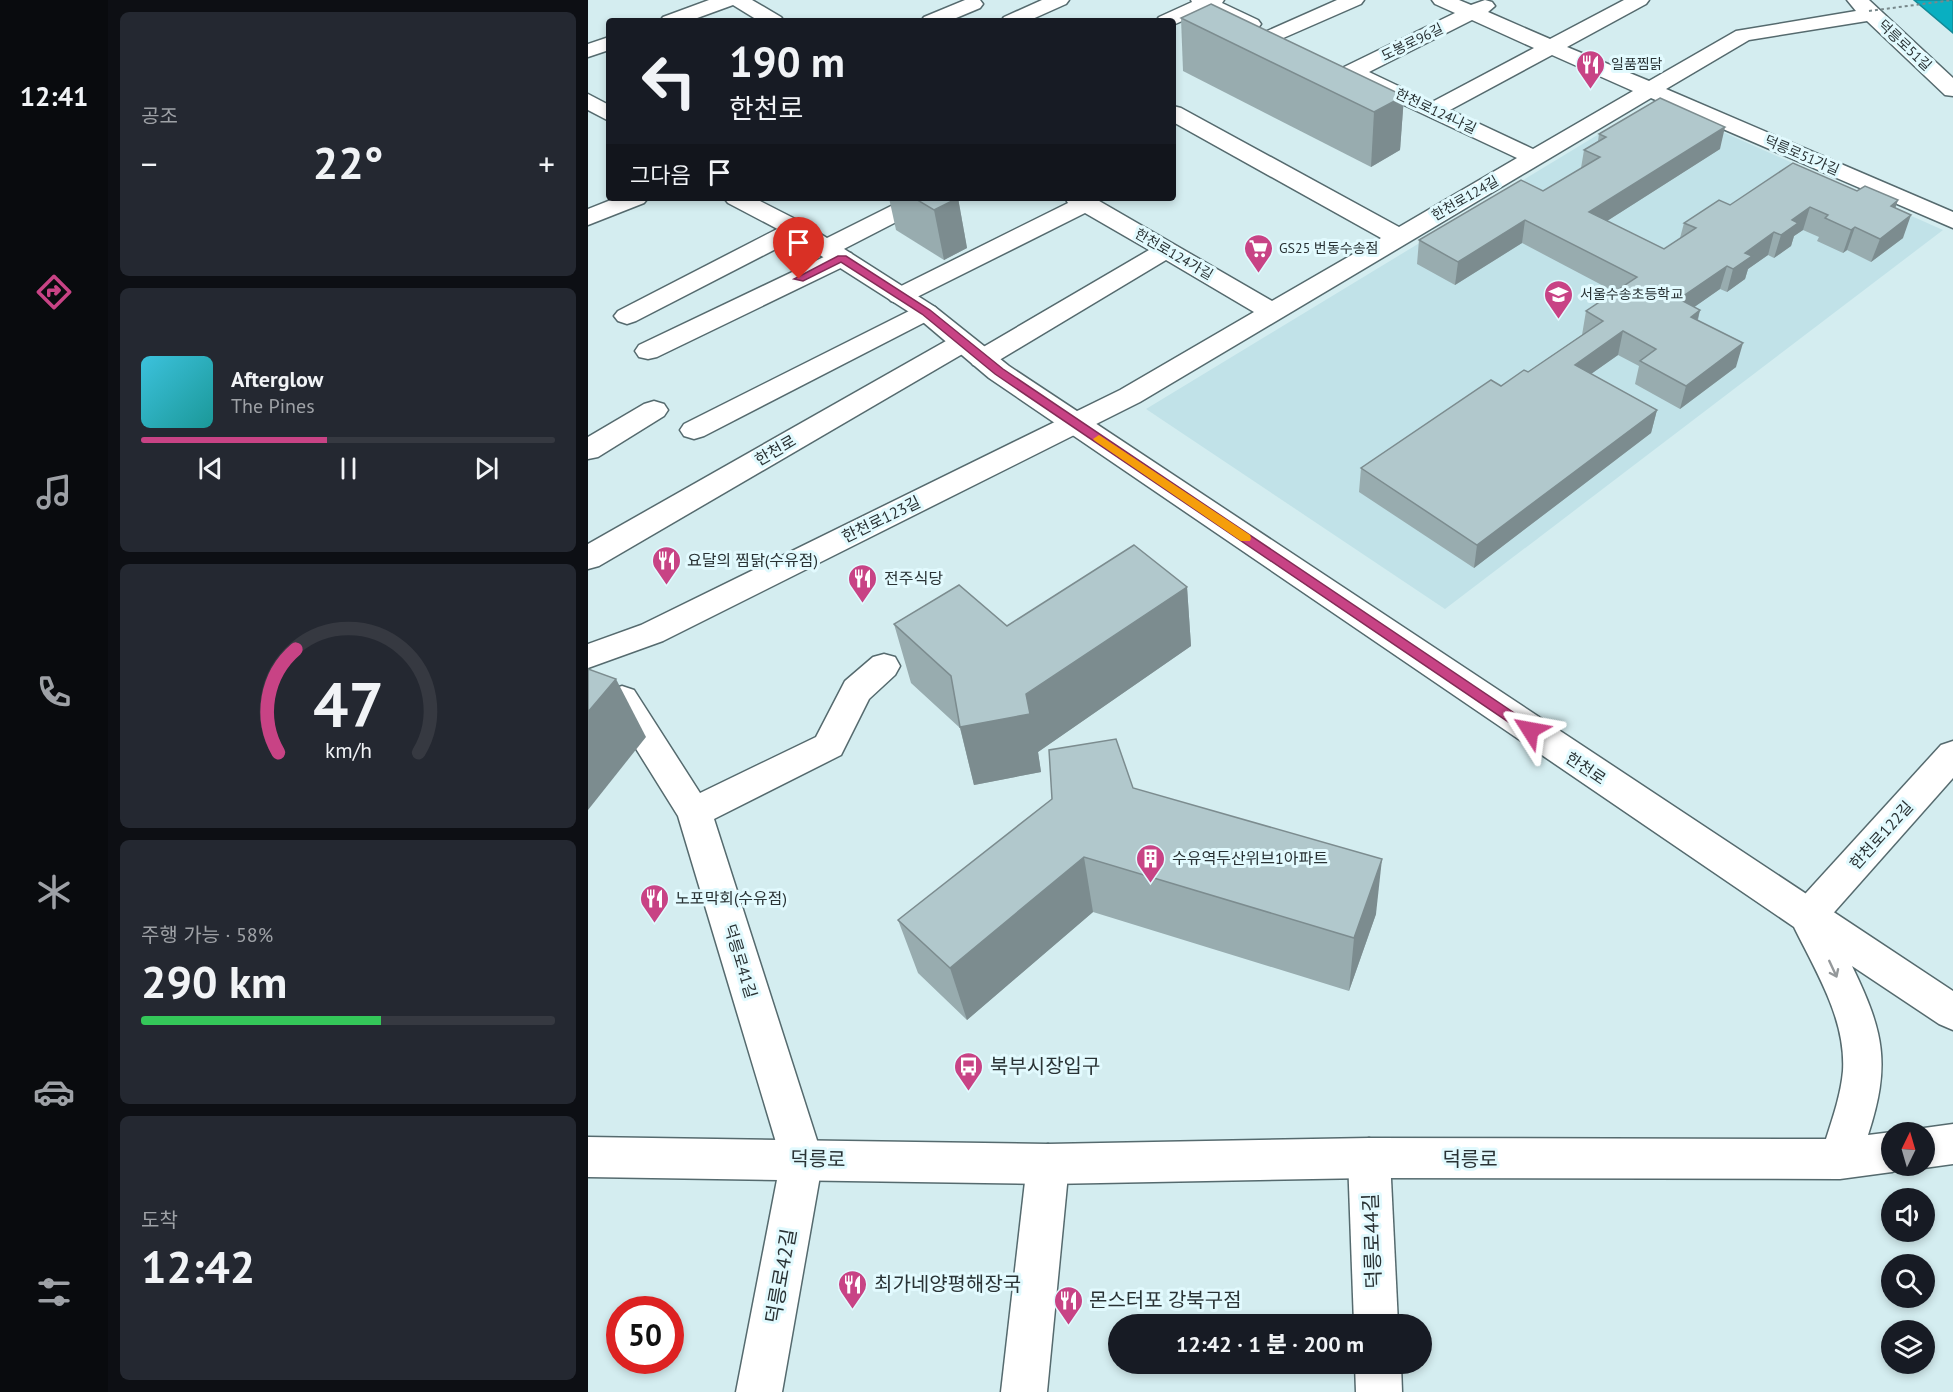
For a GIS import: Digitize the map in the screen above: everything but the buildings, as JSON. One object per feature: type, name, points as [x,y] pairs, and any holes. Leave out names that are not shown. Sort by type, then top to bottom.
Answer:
[{"type":"street","points":[[678,18],[728,0]]},
{"type":"street","points":[[738,0],[769,18]]},
{"type":"street","points":[[951,18],[1059,0]]},
{"type":"street","points":[[1275,35],[1354,0]]},
{"type":"street","name":"도봉로96길","points":[[1442,0],[1650,90]]},
{"type":"street","name":"도봉로96길","points":[[1342,67],[1498,0]]},
{"type":"street","points":[[1433,110],[1639,0]]},
{"type":"street","points":[[1172,18],[1208,1],[1304,49]]},
{"type":"street","name":"한천로124길","points":[[1075,423],[1130,396],[1743,35],[1862,16],[1863,6]]},
{"type":"street","name":"덕릉로51길","points":[[1863,6],[1953,90]]},
{"type":"street","points":[[588,51],[606,44]]},
{"type":"street","name":"한천로124나길","points":[[1342,67],[1534,158]]},
{"type":"street","name":"덕릉로51가길","points":[[1650,90],[1953,221]]},
{"type":"street","points":[[588,101],[606,112]]},
{"type":"street","points":[[1176,115],[1398,237]]},
{"type":"street","points":[[588,218],[629,201]]},
{"type":"street","name":"한천로","points":[[742,201],[796,229],[926,312],[972,351],[1075,423],[1953,1012]]},
{"type":"street","points":[[648,351],[834,253],[920,201]]},
{"type":"street","points":[[900,296],[1082,201]]},
{"type":"street","name":"한천로124가길","points":[[1082,201],[1271,311]]},
{"type":"street","points":[[627,316],[796,229]]},
{"type":"street","name":"한천로","points":[[588,558],[972,351],[1166,250]]},
{"type":"street","points":[[694,430],[926,312]]},
{"type":"street","points":[[588,450],[654,410]]},
{"type":"street","name":"한천로123길","points":[[590,653],[652,633],[1075,423]]},
{"type":"street","name":"덕릉로41길","points":[[590,653],[694,812],[802,1159]]},
{"type":"street","points":[[694,812],[829,746],[856,690],[884,666]]},
{"type":"street","name":"한천로122길","points":[[1808,916],[1953,754]]},
{"type":"street","points":[[1808,916],[1856,1018],[1860,1038],[1863,1069],[1858,1101],[1840,1159]]},
{"type":"street","points":[[1935,1146],[1953,1144]]},
{"type":"street","name":"덕릉로","points":[[588,1157],[1048,1164],[1369,1158],[1840,1159],[1881,1153]]},
{"type":"street","name":"덕릉로44길","points":[[1369,1158],[1376,1314]]},
{"type":"street","name":"덕릉로42길","points":[[759,1392],[802,1159]]},
{"type":"street","points":[[1024,1392],[1048,1164]]},
{"type":"street","points":[[1378,1374],[1379,1392]]},
{"type":"path","points":[[1863,6],[1953,0]]},
{"type":"shaded area","name":"서울수송초등학교","points":[[1642,108],[1669,108],[1943,230],[1445,609],[1146,409]]},
{"type":"water","points":[[1914,0],[1953,0],[1953,33]]},
{"type":"slow traffic","points":[[1099,439],[1245,538]]},
{"type":"place","name":"일품찜닭","points":[[1590,90]]},
{"type":"place","name":"GS25 번동수송점","points":[[1258,274]]},
{"type":"place","name":"서울수송초등학교","points":[[1559,320]]},
{"type":"place","name":"요달의 찜닭(수유점)","points":[[666,586]]},
{"type":"place","name":"전주식당","points":[[863,604]]},
{"type":"place","name":"수유역두산위브1아파트","points":[[1151,884]]},
{"type":"place","name":"노포막회(수유점)","points":[[654,924]]},
{"type":"place","name":"북부시장입구","points":[[969,1092]]},
{"type":"place","name":"최가네양평해장국","points":[[853,1310]]},
{"type":"place","name":"몬스터포 강북구점","points":[[1068,1326]]},
{"type":"route","points":[[799,279],[842,258],[926,312],[999,372],[1530,730]]}]
